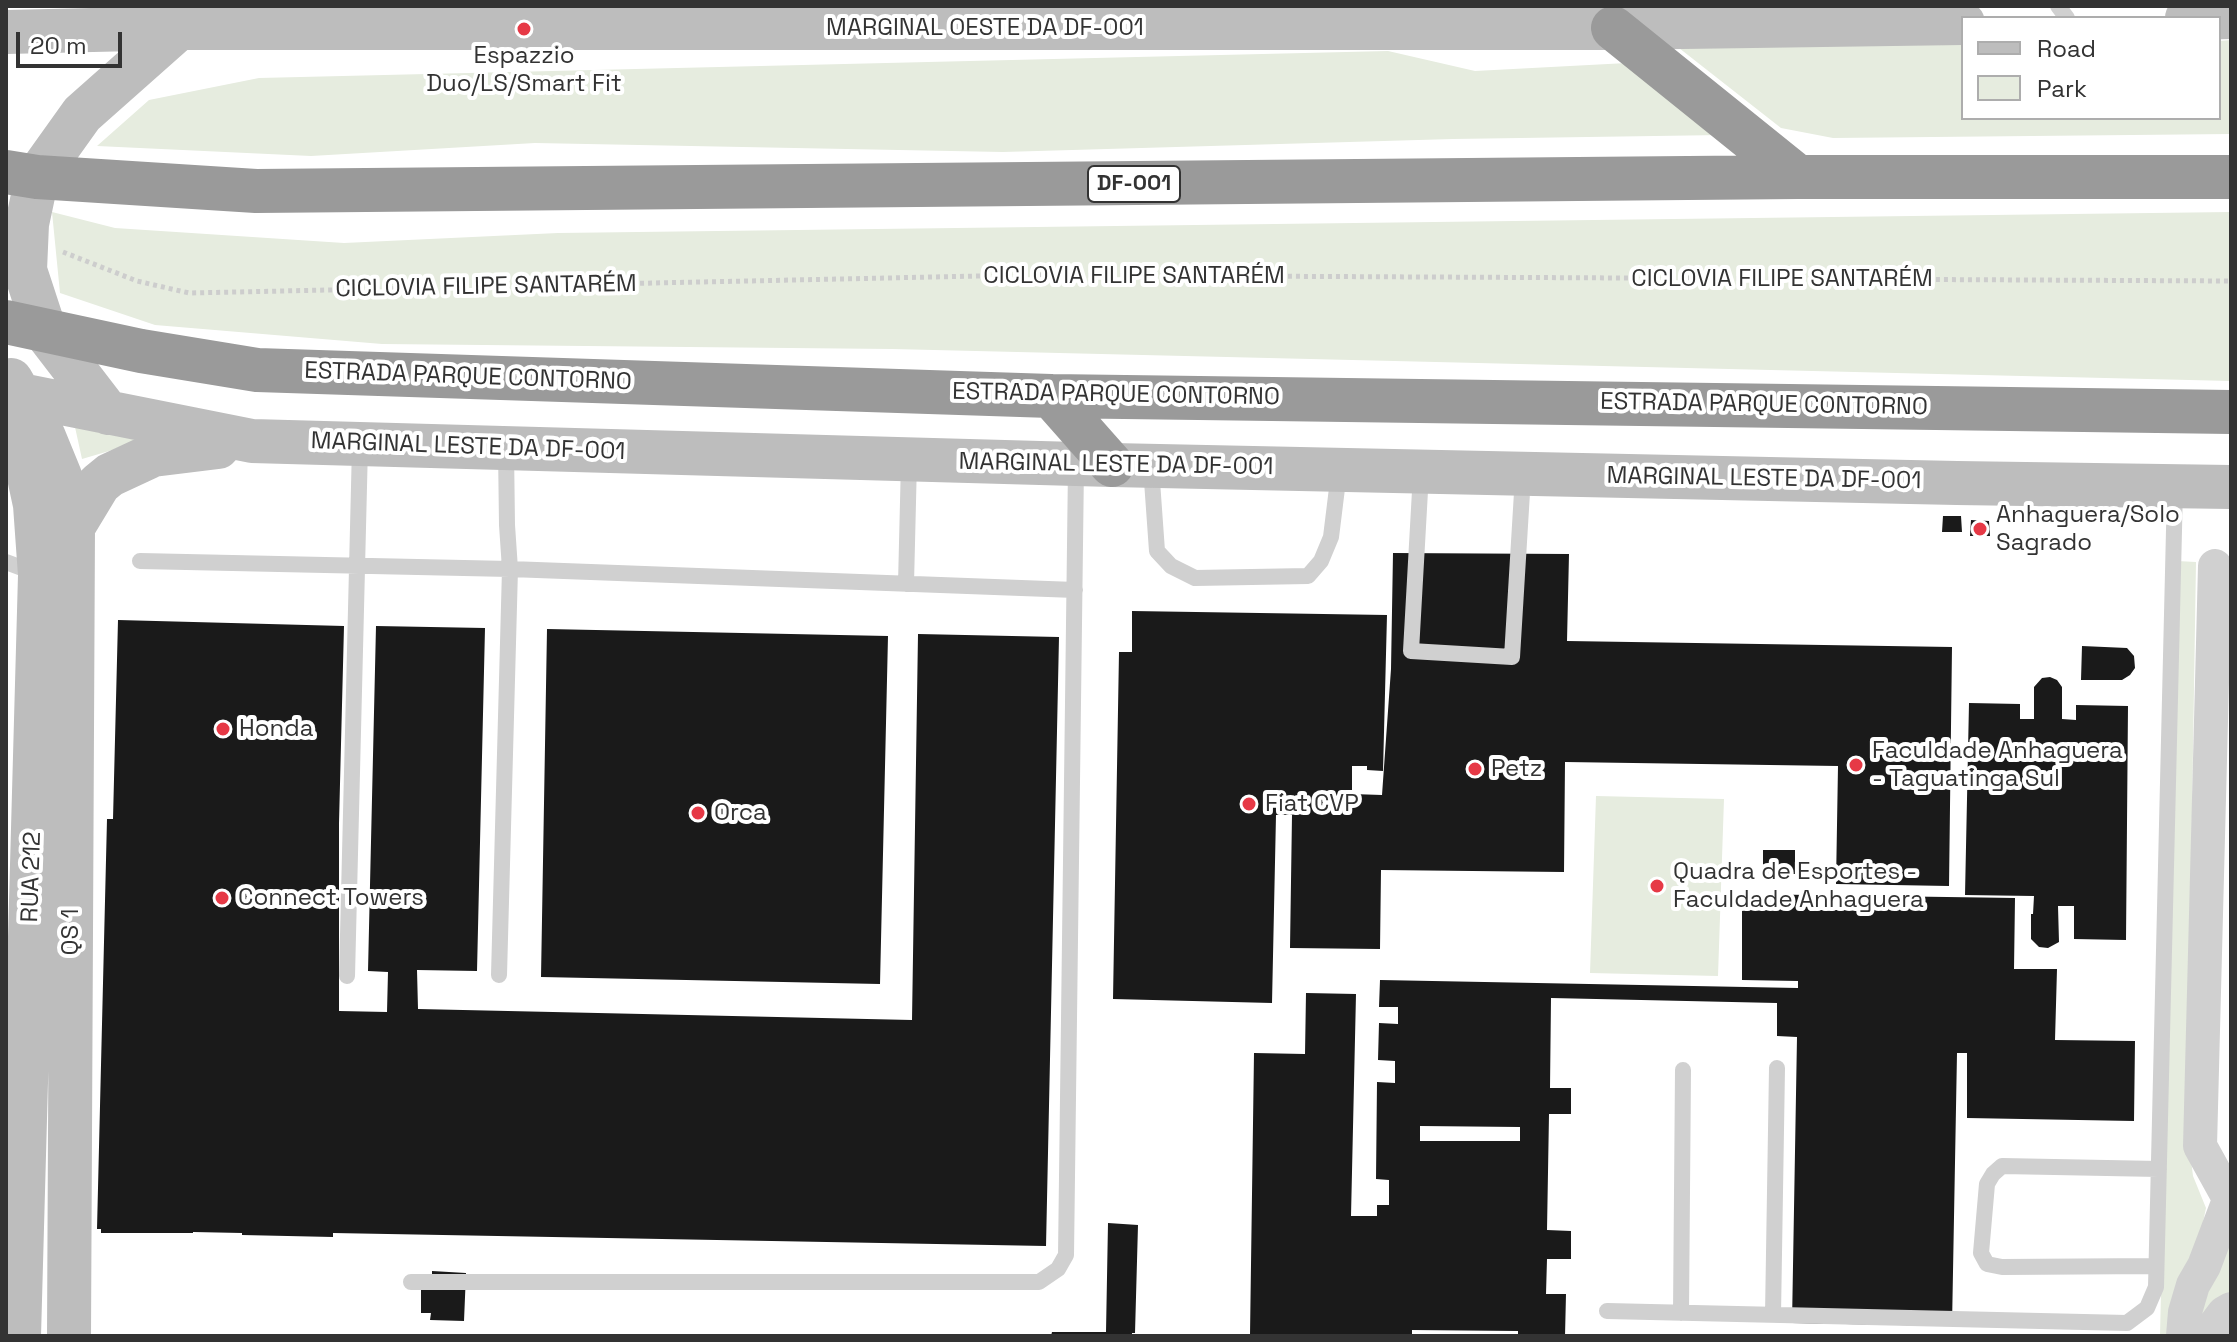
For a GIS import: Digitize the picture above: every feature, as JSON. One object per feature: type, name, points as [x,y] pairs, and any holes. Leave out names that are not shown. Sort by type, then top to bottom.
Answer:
[{"type":"highway","points":[[1613,28],[1798,177]]},
{"type":"highway","name":"DF-001","points":[[22,174],[256,191],[1798,177],[2231,177]]},
{"type":"highway","name":"ESTRADA PARQUE CONTORNO","points":[[26,327],[141,351],[257,370],[1051,396],[2231,412]]},
{"type":"highway","points":[[1051,396],[1113,465]]},
{"type":"main road","name":"MARGINAL OESTE DA DF-001","points":[[6,32],[179,28],[1613,28],[1961,23]]},
{"type":"main road","points":[[108,413],[26,327],[27,224],[22,174],[82,114],[179,28]]},
{"type":"main road","points":[[9,396],[44,437],[60,476],[73,527]]},
{"type":"main road","name":"MARGINAL LESTE DA DF-001","points":[[9,396],[252,441],[1113,465],[2231,487]]},
{"type":"main road","name":"RUA 212","points":[[9,396],[35,505],[23,568],[19,1336]]},
{"type":"main road","points":[[73,527],[99,484],[133,463],[153,455],[252,441]]},
{"type":"main road","name":"QS 1","points":[[69,1336],[73,527]]},
{"type":"street","points":[[2183,1336],[2185,1312],[2193,1285],[2204,1266],[2230,1201],[2200,1146],[2209,810],[2223,579]]},
{"type":"street","points":[[2209,810],[2231,850]]},
{"type":"street","points":[[2215,1336],[2215,1325],[2231,1309]]},
{"type":"lane","points":[[347,976],[360,444]]},
{"type":"lane","points":[[499,975],[510,569],[506,448]]},
{"type":"lane","points":[[906,584],[909,459]]},
{"type":"lane","points":[[1113,465],[1157,551],[1171,566],[1195,578],[1308,576],[1321,561],[1331,537],[1339,470]]},
{"type":"lane","points":[[411,1282],[1039,1282],[1058,1269],[1066,1255],[1075,590],[1113,465]]},
{"type":"lane","points":[[1422,472],[1411,651],[1512,657],[1523,474]]},
{"type":"lane","points":[[1607,1311],[2127,1323],[2147,1308],[2156,1287],[2175,486]]},
{"type":"lane","points":[[140,561],[510,569],[1075,590]]},
{"type":"lane","points":[[1773,1315],[1777,1068]]},
{"type":"lane","points":[[1681,1313],[1683,1070]]},
{"type":"lane","points":[[2156,1266],[2002,1267],[1987,1264],[1981,1253],[1987,1184],[2002,1166],[2159,1169]]},
{"type":"path","name":"CICLOVIA FILIPE SANTARÉM","points":[[58,250],[137,281],[189,293],[1026,275],[2231,281]]},
{"type":"green space","points":[[2231,40],[2231,134],[1833,138],[1781,128],[1679,48],[1961,44],[1961,120],[2221,120],[2221,41]]},
{"type":"green space","points":[[1388,51],[1475,71],[1627,63],[1722,135],[1003,152],[535,143],[311,156],[97,146],[149,100],[259,78]]},
{"type":"green space","points":[[52,212],[115,228],[344,243],[558,233],[2231,212],[2231,381],[892,349],[382,344],[155,325],[60,293]]},
{"type":"green space","points":[[73,418],[160,436],[82,459]]},
{"type":"green space","points":[[2177,561],[2196,562],[2187,1127],[2193,1176],[2206,1208],[2179,1336],[2160,1336]]},
{"type":"green space","name":"Quadra de Esportes - Faculdade Anhaguera","points":[[1596,796],[1724,799],[1718,976],[1590,973]]},
{"type":"green space","points":[[2231,1231],[2231,1293],[2193,1336],[2210,1277]]},
{"type":"building","name":"Anhaguera/Solo Sagrado","points":[[1943,516],[1961,516],[1962,532],[1942,532]]},
{"type":"building","name":"Anhaguera/Solo Sagrado","points":[[1971,520],[1989,521],[1990,536],[1970,536]]},
{"type":"building","points":[[1393,553],[1569,554],[1567,641],[1952,647],[1949,886],[1836,884],[1838,766],[1565,762],[1564,872],[1381,870],[1380,949],[1290,948],[1292,815],[1276,815],[1272,1003],[1113,999],[1119,652],[1132,652],[1132,611],[1387,615],[1383,771],[1352,766],[1352,794],[1382,795],[1391,669]]},
{"type":"building","points":[[118,620],[344,626],[339,823],[339,1011],[387,1012],[388,972],[368,971],[376,626],[485,628],[477,971],[417,970],[418,1009],[912,1020],[918,634],[1059,637],[1046,1246],[333,1233],[333,1237],[193,1232],[101,1233],[101,1229],[97,1229],[107,819],[113,819]]},
{"type":"building","points":[[547,629],[888,636],[880,984],[541,977]]},
{"type":"building","points":[[2082,646],[2127,648],[2134,656],[2135,668],[2122,680],[2081,680]]},
{"type":"building","points":[[2050,677],[2062,687],[2062,719],[2076,720],[2076,705],[2128,706],[2126,940],[2074,939],[2074,906],[2058,906],[2059,942],[2048,948],[2039,947],[2031,939],[2034,896],[1965,895],[1969,703],[2020,704],[2020,719],[2034,719],[2034,687],[2042,678]]},
{"type":"building","points":[[1763,850],[1795,850],[1795,874],[1763,874]]},
{"type":"building","points":[[1742,894],[2015,898],[2014,969],[2057,969],[2055,1040],[2135,1041],[2134,1121],[1967,1118],[1967,1053],[1957,1053],[1952,1326],[1792,1323],[1797,1037],[1777,1036],[1777,1003],[1551,998],[1550,1088],[1571,1088],[1571,1114],[1549,1114],[1547,1230],[1571,1231],[1571,1259],[1547,1259],[1546,1294],[1566,1294],[1565,1336],[1518,1336],[1518,1331],[1412,1330],[1412,1336],[1250,1335],[1254,1053],[1305,1054],[1306,993],[1356,994],[1351,1216],[1377,1216],[1377,1205],[1389,1205],[1389,1180],[1376,1179],[1377,1082],[1395,1083],[1395,1061],[1378,1060],[1379,1023],[1398,1024],[1398,1007],[1379,1007],[1380,980],[1798,988],[1798,981],[1742,980]],"holes":[[[1420,1126],[1520,1127],[1520,1141],[1420,1141]]]},
{"type":"building","points":[[1108,1223],[1138,1225],[1135,1333],[1132,1336],[1051,1336],[1052,1332],[1106,1332]]},
{"type":"building","points":[[432,1271],[466,1273],[464,1321],[430,1320],[431,1313],[421,1313],[421,1282],[432,1281]]},
{"type":"place","name":"Espazzio Duo/LS/Smart Fit","points":[[524,29]]},
{"type":"place","name":"Anhaguera/Solo Sagrado","points":[[1980,529]]},
{"type":"place","name":"Honda","points":[[223,729]]},
{"type":"place","name":"Faculdade Anhaguera - Taguatinga Sul","points":[[1856,765]]},
{"type":"place","name":"Petz","points":[[1475,769]]},
{"type":"place","name":"Fiat CVP","points":[[1249,804]]},
{"type":"place","name":"Orca","points":[[698,813]]},
{"type":"place","name":"Quadra de Esportes - Faculdade Anhaguera","points":[[1657,886]]},
{"type":"place","name":"Connect Towers","points":[[222,898]]}]
